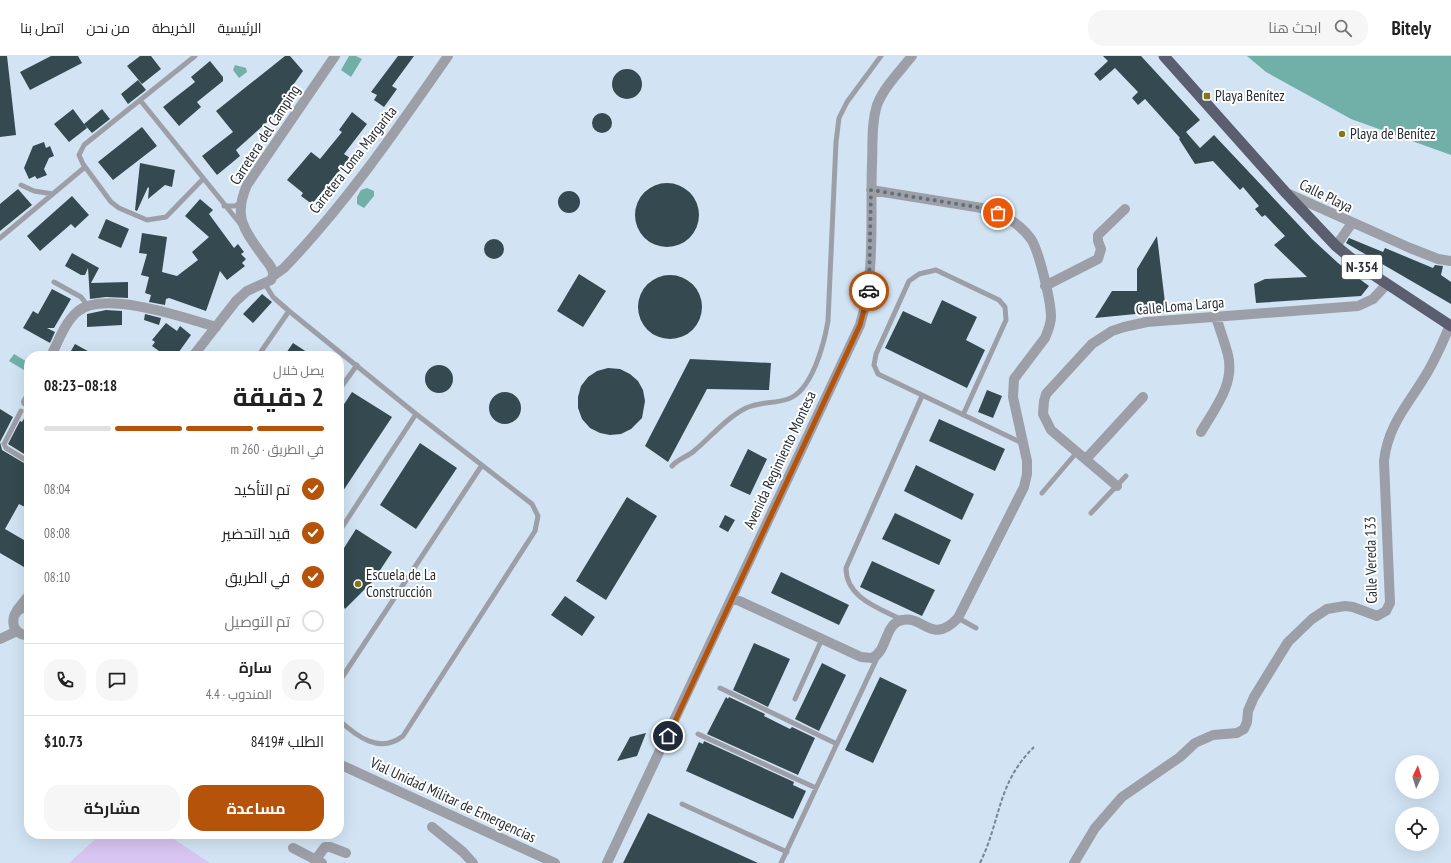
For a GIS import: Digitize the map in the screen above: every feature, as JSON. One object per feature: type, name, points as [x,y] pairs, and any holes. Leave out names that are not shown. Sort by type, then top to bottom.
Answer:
[{"type":"highway","name":"N-354","points":[[1164,56],[1286,193],[1336,246],[1358,265],[1450,326]]},
{"type":"street","name":"Carretera del Camping","points":[[273,276],[272,268],[244,228],[240,216],[241,202],[248,185],[335,56]]},
{"type":"street","name":"Carretera Loma Margarita","points":[[265,284],[288,264],[341,203],[394,134],[448,56]]},
{"type":"street","name":"Avenida Regimiento Montesa","points":[[607,863],[733,598],[860,325],[867,298],[870,277],[873,126],[877,106],[884,91],[912,56]]},
{"type":"street","points":[[733,598],[866,658],[879,654],[891,629],[902,620],[908,620],[936,630],[948,628],[958,618],[1024,487],[1027,468],[1013,397],[1014,379],[1045,338],[1049,330],[1051,316],[1036,248],[1023,230],[1006,217],[988,209],[871,190]]},
{"type":"street","name":"Calle Playa","points":[[1286,193],[1352,222],[1336,246]]},
{"type":"street","points":[[1045,286],[1098,259],[1101,250],[1098,235],[1125,209]]},
{"type":"street","points":[[1352,222],[1424,253],[1451,261]]},
{"type":"street","points":[[197,351],[241,296],[253,288],[265,284]]},
{"type":"street","name":"Calle Loma Larga","points":[[1117,486],[1047,425],[1043,414],[1042,407],[1046,394],[1092,344],[1112,331],[1135,324],[1358,306],[1373,299],[1387,284]]},
{"type":"street","points":[[54,351],[73,316],[81,308],[88,306],[118,304],[145,306],[216,327]]},
{"type":"street","points":[[1201,432],[1226,388],[1228,379],[1228,356],[1216,317]]},
{"type":"street","name":"Calle Vereda 133","points":[[1074,863],[1095,828],[1122,797],[1180,757],[1195,742],[1213,735],[1237,733],[1244,729],[1248,711],[1254,697],[1288,642],[1312,618],[1327,608],[1336,606],[1353,607],[1377,616],[1386,611],[1390,603],[1384,461],[1387,442],[1395,421],[1419,387],[1436,357],[1450,326]]},
{"type":"street","points":[[1086,459],[1143,397]]},
{"type":"street","points":[[14,632],[13,623],[15,613],[24,601]]},
{"type":"street","points":[[15,613],[24,607]]},
{"type":"street","points":[[0,639],[14,632],[24,634]]},
{"type":"street","name":"Vial Unidad Militar de Emergencias","points":[[344,766],[528,852],[555,863]]},
{"type":"street","points":[[432,827],[463,852],[473,863]]},
{"type":"street","points":[[293,848],[319,861],[325,847],[330,847],[346,853]]},
{"type":"street","points":[[528,852],[543,863]]},
{"type":"lane","points":[[195,56],[82,148],[80,160],[111,202],[119,208],[148,220],[166,217],[203,179]]},
{"type":"lane","points":[[672,466],[677,460],[693,452],[734,415],[762,403],[787,400],[799,393],[807,383],[822,350],[828,321],[836,142],[839,118],[847,102],[881,56]]},
{"type":"lane","points":[[140,100],[224,206],[244,228]]},
{"type":"lane","points":[[0,238],[85,167]]},
{"type":"lane","points":[[21,185],[34,191],[53,194]]},
{"type":"lane","points":[[224,206],[234,206],[241,202]]},
{"type":"lane","points":[[963,415],[1006,320],[1007,312],[999,300],[936,270],[925,272],[909,281],[874,360],[878,374],[1023,444]]},
{"type":"lane","points":[[54,282],[81,297],[88,306]]},
{"type":"lane","points":[[265,284],[273,297],[339,351]]},
{"type":"lane","points":[[261,351],[289,311]]},
{"type":"lane","points":[[344,355],[416,414],[535,507],[538,521],[535,531],[403,736],[386,744],[373,744],[353,732],[344,724]]},
{"type":"lane","points":[[344,383],[357,365]]},
{"type":"lane","points":[[902,620],[854,592],[847,582],[846,568],[922,396]]},
{"type":"lane","points":[[24,406],[4,444],[6,448],[24,459]]},
{"type":"lane","points":[[344,524],[416,414]]},
{"type":"lane","points":[[1042,494],[1077,452]]},
{"type":"lane","points":[[344,674],[482,465]]},
{"type":"lane","points":[[1091,513],[1126,476]]},
{"type":"lane","points":[[958,618],[976,628]]},
{"type":"lane","points":[[0,632],[14,632]]},
{"type":"lane","points":[[795,699],[822,639]]},
{"type":"lane","points":[[781,863],[879,654]]},
{"type":"lane","points":[[720,688],[837,744]]},
{"type":"lane","points":[[698,734],[816,788]]},
{"type":"lane","points":[[682,804],[786,852]]},
{"type":"path","points":[[980,863],[990,839],[1009,777],[1016,766],[1034,747]]},
{"type":"shaded area","points":[[349,56],[356,56],[362,59],[351,77],[341,70]]},
{"type":"shaded area","points":[[1247,56],[1451,56],[1451,155],[1351,119],[1266,72]]},
{"type":"shaded area","points":[[235,65],[246,68],[247,72],[239,78],[233,70]]},
{"type":"shaded area","points":[[367,188],[374,191],[374,196],[364,208],[357,204],[357,197],[361,190]]},
{"type":"shaded area","points":[[14,354],[24,360],[24,370],[9,361]]},
{"type":"shaded area","points":[[95,839],[174,839],[210,863],[69,863]]},
{"type":"building","points":[[0,56],[7,56],[16,135],[0,137]]},
{"type":"building","points":[[51,56],[78,56],[82,63],[30,90],[20,72]]},
{"type":"building","points":[[140,56],[151,56],[161,69],[142,84],[127,66]]},
{"type":"building","points":[[285,56],[290,56],[303,71],[284,98],[288,103],[236,150],[240,156],[217,175],[202,156],[233,132],[216,111]]},
{"type":"building","points":[[398,56],[414,56],[392,86],[397,89],[384,107],[374,100],[377,95],[371,92]]},
{"type":"building","points":[[1103,56],[1141,56],[1200,120],[1186,132],[1200,148],[1214,135],[1312,239],[1338,263],[1369,286],[1361,296],[1256,303],[1254,284],[1265,279],[1307,277],[1274,245],[1285,236],[1265,215],[1262,217],[1255,209],[1259,206],[1243,187],[1240,190],[1213,161],[1195,164],[1179,139],[1180,138],[1145,99],[1138,105],[1132,98],[1138,92],[1115,68],[1100,81],[1094,74],[1108,61]]},
{"type":"building","points":[[210,61],[223,77],[223,81],[197,102],[201,107],[179,126],[163,107],[195,82],[191,77]]},
{"type":"building","points":[[627,69],[633,70],[641,78],[641,90],[633,98],[627,99],[621,98],[613,90],[612,84],[613,78],[621,70]]},
{"type":"building","points":[[138,80],[146,90],[128,104],[121,94]]},
{"type":"building","points":[[73,109],[87,128],[69,142],[54,124]]},
{"type":"building","points":[[102,109],[110,119],[92,133],[84,124]]},
{"type":"building","points":[[352,112],[367,124],[344,154],[350,158],[312,204],[301,196],[303,193],[287,180],[311,152],[320,159],[342,132],[339,130]]},
{"type":"building","points":[[602,113],[609,116],[612,123],[609,130],[602,133],[595,130],[592,123],[595,116]]},
{"type":"building","points":[[142,127],[157,146],[113,180],[98,162]]},
{"type":"building","points":[[44,142],[46,148],[50,146],[54,156],[49,158],[44,169],[47,175],[37,179],[35,176],[29,179],[24,168],[33,146]]},
{"type":"building","points":[[140,163],[175,170],[172,187],[165,185],[148,199],[148,187],[137,211],[135,210]]},
{"type":"building","points":[[661,183],[673,183],[690,192],[697,203],[699,215],[697,227],[690,238],[673,247],[661,247],[649,242],[640,233],[635,221],[635,209],[640,197],[649,188]]},
{"type":"building","points":[[18,189],[32,205],[0,231],[0,204]]},
{"type":"building","points":[[569,191],[577,194],[580,202],[577,210],[569,213],[561,210],[558,202],[561,194]]},
{"type":"building","points":[[72,196],[89,215],[75,228],[71,224],[40,251],[27,236]]},
{"type":"building","points":[[200,199],[213,210],[209,214],[234,248],[238,244],[244,252],[241,254],[246,259],[242,263],[245,266],[227,280],[220,271],[206,311],[169,298],[166,299],[165,305],[149,302],[151,295],[145,293],[149,277],[141,275],[147,254],[139,253],[142,233],[167,237],[162,272],[177,276],[198,260],[192,252],[209,237],[185,216]]},
{"type":"building","points":[[106,219],[129,229],[121,248],[98,238]]},
{"type":"building","points":[[1157,236],[1166,311],[1095,318],[1112,291],[1137,291],[1137,269]]},
{"type":"building","points":[[1349,238],[1383,252],[1385,248],[1433,268],[1435,265],[1443,266],[1441,275],[1451,282],[1451,304],[1346,243]]},
{"type":"building","points":[[494,239],[501,242],[504,249],[501,256],[494,259],[487,256],[484,249],[487,242]]},
{"type":"building","points":[[72,253],[99,268],[91,283],[128,282],[128,298],[106,297],[90,299],[88,268],[85,275],[81,275],[65,266]]},
{"type":"building","points":[[579,274],[606,291],[583,327],[557,311]]},
{"type":"building","points":[[670,275],[688,281],[696,289],[702,307],[696,325],[688,333],[670,339],[652,333],[644,325],[638,307],[644,289],[652,281]]},
{"type":"building","points":[[52,289],[71,299],[54,328],[47,328],[55,332],[50,343],[23,328],[33,311],[38,314]]},
{"type":"building","points":[[262,294],[272,302],[253,323],[243,314]]},
{"type":"building","points":[[942,300],[977,317],[966,340],[985,350],[967,388],[885,348],[903,311],[931,324]]},
{"type":"building","points":[[106,310],[122,311],[122,325],[87,327],[87,314]]},
{"type":"building","points":[[145,314],[161,318],[159,325],[144,320]]},
{"type":"building","points":[[166,323],[177,331],[180,326],[191,335],[180,351],[159,351],[152,346],[155,342],[152,340]]},
{"type":"building","points":[[293,343],[305,351],[287,351]]},
{"type":"building","points":[[75,344],[88,351],[71,351]]},
{"type":"building","points":[[690,359],[771,363],[769,390],[707,389],[668,462],[645,446]]},
{"type":"building","points":[[439,365],[449,369],[453,379],[449,389],[439,393],[429,389],[425,379],[429,369]]},
{"type":"building","points":[[608,368],[620,369],[630,374],[638,381],[643,390],[645,401],[642,418],[631,429],[621,434],[610,435],[600,433],[590,428],[582,419],[578,408],[578,397],[581,386],[588,377],[597,371]]},
{"type":"building","points":[[987,390],[1002,396],[993,418],[978,412]]},
{"type":"building","points":[[352,392],[392,417],[344,489],[344,404]]},
{"type":"building","points":[[502,392],[508,392],[517,396],[521,408],[517,420],[508,424],[502,424],[493,420],[489,411],[489,405],[493,396]]},
{"type":"building","points":[[0,409],[13,417],[0,442]]},
{"type":"building","points":[[24,419],[24,454],[8,444],[20,421],[22,422]]},
{"type":"building","points":[[939,419],[1005,449],[995,471],[929,441]]},
{"type":"building","points":[[0,442],[2,450],[24,463],[24,506],[19,504],[5,529],[24,540],[24,567],[0,553]]},
{"type":"building","points":[[420,443],[457,468],[416,529],[380,505]]},
{"type":"building","points":[[748,449],[767,459],[750,495],[730,486]]},
{"type":"building","points":[[916,465],[974,494],[962,520],[904,491]]},
{"type":"building","points":[[627,497],[657,516],[606,600],[576,581]]},
{"type":"building","points":[[895,513],[951,540],[939,565],[882,539]]},
{"type":"building","points":[[725,515],[735,520],[728,532],[719,527]]},
{"type":"building","points":[[356,529],[392,552],[373,581],[345,609],[344,607],[344,548]]},
{"type":"building","points":[[872,561],[935,590],[922,616],[860,587]]},
{"type":"building","points":[[781,572],[849,605],[839,625],[771,593]]},
{"type":"building","points":[[565,596],[595,617],[582,636],[551,615]]},
{"type":"building","points":[[754,643],[790,659],[768,707],[733,690]]},
{"type":"building","points":[[822,663],[846,675],[819,731],[795,719]]},
{"type":"building","points":[[880,677],[907,690],[873,763],[845,750]]},
{"type":"building","points":[[726,697],[765,714],[764,716],[790,729],[792,727],[815,738],[798,775],[707,734]]},
{"type":"building","points":[[646,733],[637,756],[617,761],[630,737]]},
{"type":"building","points":[[704,741],[794,782],[793,785],[806,791],[793,819],[686,771],[699,742],[703,744]]},
{"type":"building","points":[[648,813],[758,863],[623,863]]},
{"type":"way so far","points":[[869,291],[871,190],[988,209],[998,213]]},
{"type":"place","name":"Playa Benítez","points":[[1207,96]]},
{"type":"place","name":"Playa de Benítez","points":[[1342,134]]},
{"type":"place","name":"Escuela de La Construcción","points":[[358,584]]},
{"type":"route","points":[[668,736],[860,325],[869,291]]}]
